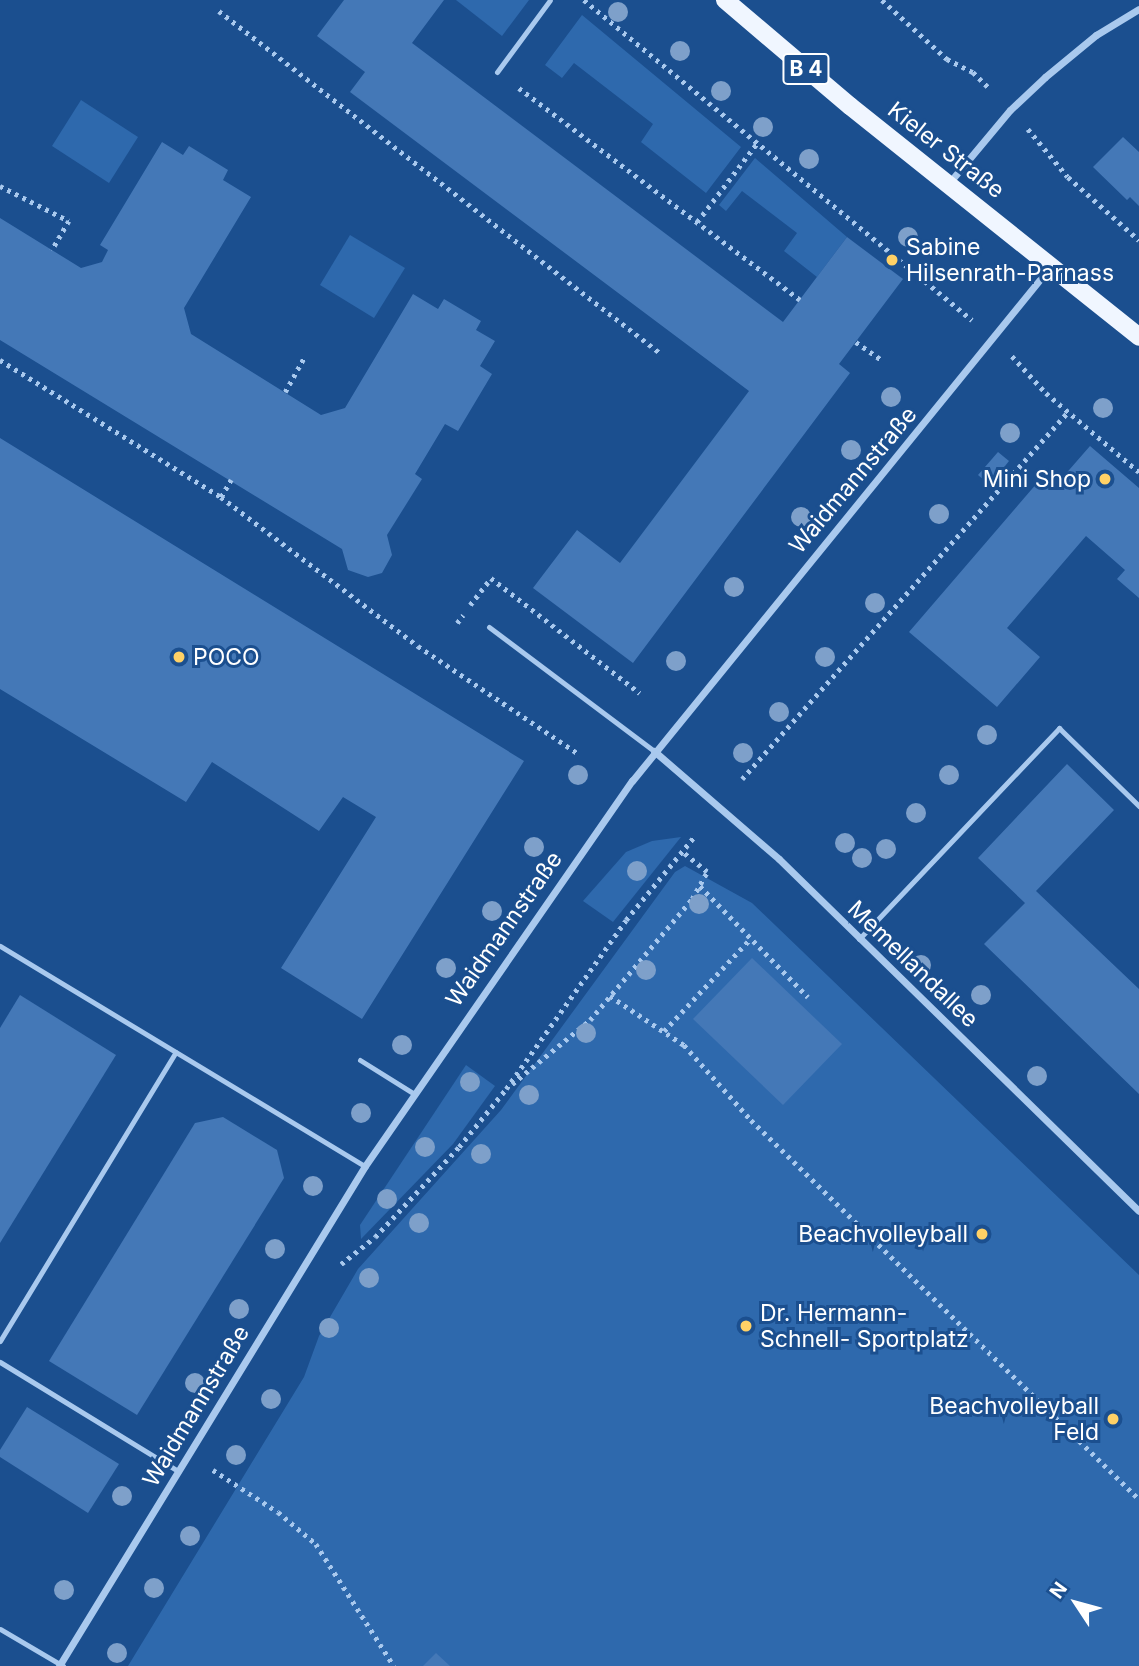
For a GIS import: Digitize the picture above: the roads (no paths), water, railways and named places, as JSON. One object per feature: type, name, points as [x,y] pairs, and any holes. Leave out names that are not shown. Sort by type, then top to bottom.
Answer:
[{"type":"main road","name":"Kieler Straße","points":[[725,0],[850,106],[1139,337]]},
{"type":"street","points":[[949,183],[1010,110],[1045,77],[1096,35],[1139,9]]},
{"type":"street","name":"Waidmannstraße","points":[[60,1665],[365,1166],[413,1093],[654,751],[1052,265]]},
{"type":"street","name":"Memellandallee","points":[[654,751],[720,805],[1139,1211]]},
{"type":"lane","points":[[497,72],[550,0]]},
{"type":"lane","points":[[489,627],[654,751]]},
{"type":"lane","points":[[859,939],[1059,728],[1139,806]]},
{"type":"lane","points":[[1,949],[365,1166]]},
{"type":"lane","points":[[0,1341],[176,1052]]},
{"type":"lane","points":[[360,1060],[413,1093]]},
{"type":"lane","points":[[0,1362],[178,1471]]},
{"type":"lane","points":[[0,1629],[60,1665]]},
{"type":"place","name":"Sabine Hilsenrath-Parnass","points":[[892,260]]},
{"type":"place","name":"Mini Shop","points":[[1105,479]]},
{"type":"place","name":"POCO","points":[[179,657]]},
{"type":"place","name":"Beachvolleyball","points":[[982,1234]]},
{"type":"place","name":"Dr. Hermann- Schnell- Sportplatz","points":[[746,1326]]},
{"type":"place","name":"Beachvolleyball Feld","points":[[1113,1419]]}]
